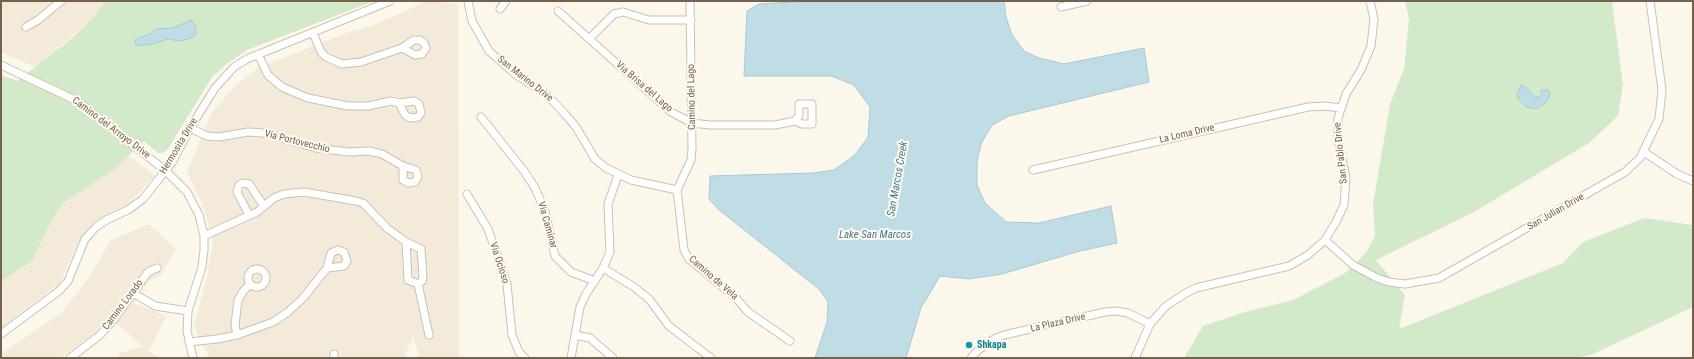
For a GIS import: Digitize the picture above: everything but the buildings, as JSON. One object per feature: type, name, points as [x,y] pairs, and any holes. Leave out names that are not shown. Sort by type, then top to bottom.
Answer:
[{"type":"street","points":[[26,26],[48,13],[61,1]]},
{"type":"street","name":"Hermosita Drive","points":[[1,334],[59,291],[68,281],[85,239],[108,219],[128,210],[143,199],[166,171],[215,88],[226,75],[247,59],[258,54],[390,1]]},
{"type":"street","name":"San Marino Drive","points":[[468,1],[472,21],[489,51],[515,74],[547,95],[576,127],[596,159],[606,168],[631,180],[677,190]]},
{"type":"street","points":[[500,9],[506,1]]},
{"type":"street","name":"Camino del Lago","points":[[677,190],[691,160],[692,123],[690,1]]},
{"type":"street","points":[[1061,7],[1087,1]]},
{"type":"street","name":"San Pablo Drive","points":[[1135,358],[1150,324],[1166,306],[1186,293],[1196,288],[1289,266],[1308,255],[1325,240],[1344,205],[1346,178],[1338,140],[1338,118],[1346,94],[1361,70],[1371,46],[1374,19],[1370,1]]},
{"type":"street","name":"San Julian Drive","points":[[1325,240],[1353,264],[1376,278],[1389,282],[1405,284],[1439,278],[1625,172],[1640,158],[1644,152],[1659,119],[1662,90],[1650,1]]},
{"type":"street","name":"Via Brisa del Lago","points":[[558,11],[671,112],[692,123],[710,125],[776,125],[795,121]]},
{"type":"street","points":[[589,39],[614,14],[623,12],[649,20],[691,20]]},
{"type":"street","points":[[313,33],[317,46],[326,57],[342,64],[361,62],[402,48]]},
{"type":"street","points":[[258,54],[268,75],[282,87],[308,98],[348,106],[368,106],[391,101],[399,103]]},
{"type":"street","name":"Camino del Arroyo Drive","points":[[1,65],[77,101],[166,171],[186,192],[194,204],[204,236],[204,250],[202,267],[188,312],[189,342],[193,358]]},
{"type":"street","name":"La Loma Drive","points":[[1033,170],[1308,107],[1325,106],[1341,108]]},
{"type":"street","name":"Via Caminar","points":[[480,117],[524,171],[535,188],[545,211],[555,256],[570,272],[595,281]]},
{"type":"street","name":"Via Portovecchio","points":[[190,128],[207,136],[219,137],[248,132],[263,133],[316,148],[343,151],[369,151],[382,154],[403,166]]},
{"type":"street","points":[[1644,152],[1677,174],[1693,181]]},
{"type":"street","points":[[571,358],[580,308],[603,268],[610,252],[608,204],[618,175]]},
{"type":"street","points":[[249,215],[237,192],[239,185],[243,183],[249,184],[264,206]]},
{"type":"street","name":"Camino de Vela","points":[[677,190],[684,250],[689,259],[736,298],[748,312],[790,341]]},
{"type":"street","points":[[204,236],[249,215],[284,194],[295,192],[356,201],[362,204],[387,228],[406,242],[419,247],[422,251],[423,277],[418,284],[428,335]]},
{"type":"street","name":"Via Ocioso","points":[[467,194],[488,229],[507,284],[512,335],[519,352],[525,358]]},
{"type":"street","points":[[406,242],[408,280],[418,284]]},
{"type":"street","name":"Camino Lorado","points":[[70,358],[100,335],[148,272],[156,268]]},
{"type":"street","points":[[189,342],[237,335],[273,322],[288,312],[303,298],[327,268]]},
{"type":"street","points":[[603,268],[634,287],[649,299],[669,326],[711,358]]},
{"type":"street","points":[[237,335],[235,325],[238,300],[244,290],[250,285]]},
{"type":"street","points":[[133,293],[155,306],[188,312]]},
{"type":"street","name":"La Plaza Drive","points":[[974,357],[994,339],[1004,335],[1105,312],[1116,311],[1128,313],[1150,324]]},
{"type":"street","points":[[575,335],[590,338],[613,358]]},
{"type":"shaded area","points":[[1,1],[106,1],[88,23],[35,67],[1,52]]},
{"type":"shaded area","points":[[428,1],[458,4],[459,358],[420,358],[413,336],[404,358],[209,358],[194,326],[207,277],[213,242],[202,203],[187,172],[212,112],[235,86],[258,68],[346,33],[369,27]]},
{"type":"shaded area","points":[[129,156],[155,176],[126,206],[94,222],[80,239],[59,284],[1,328],[1,281],[33,261],[44,235],[62,204],[115,169]]},
{"type":"shaded area","points":[[149,224],[176,249],[161,275],[150,280],[134,303],[166,316],[149,351],[160,358],[119,358],[119,353],[142,347],[146,349],[109,317],[93,334],[61,358],[1,358],[1,354],[61,313],[86,282],[111,240]]},
{"type":"green space","points":[[106,1],[374,1],[247,50],[228,63],[212,77],[168,149],[163,153],[158,153],[144,141],[115,169],[62,204],[44,235],[33,261],[1,281],[1,75],[17,81],[72,38],[88,23]]},
{"type":"green space","points":[[1405,1],[1612,1],[1623,85],[1618,116],[1589,143],[1474,212],[1376,260],[1405,295],[1399,329],[1563,263],[1583,242],[1644,218],[1693,225],[1693,307],[1593,354],[1577,358],[1184,358],[1203,326],[1245,312],[1293,300],[1345,273],[1366,253],[1375,235],[1373,204],[1390,104],[1404,69],[1409,19]]},
{"type":"water","name":"Lake San Marcos","points":[[810,1],[1004,1],[1006,17],[1012,35],[1024,51],[1039,58],[1064,64],[1144,48],[1149,82],[1009,116],[992,125],[981,144],[977,161],[977,185],[985,203],[1006,222],[1039,223],[1111,206],[1117,243],[1080,251],[1002,274],[969,279],[940,276],[921,308],[906,358],[815,358],[827,322],[828,302],[820,290],[718,209],[709,199],[710,176],[813,173],[834,170],[854,156],[868,137],[870,107],[854,85],[831,76],[744,76],[747,11],[759,4]]},
{"type":"water","points":[[191,20],[195,25],[196,33],[194,37],[180,41],[168,39],[140,46],[135,44],[136,39],[150,34],[156,29],[173,28]]},
{"type":"water","points":[[1521,85],[1527,88],[1535,98],[1541,96],[1541,90],[1548,90],[1550,92],[1549,98],[1545,103],[1536,109],[1525,106],[1518,99],[1517,95]]},
{"type":"place","name":"Shkapa","points":[[969,345]]},
{"type":"water label","name":"San Marcos Creek","points":[[898,179]]}]
